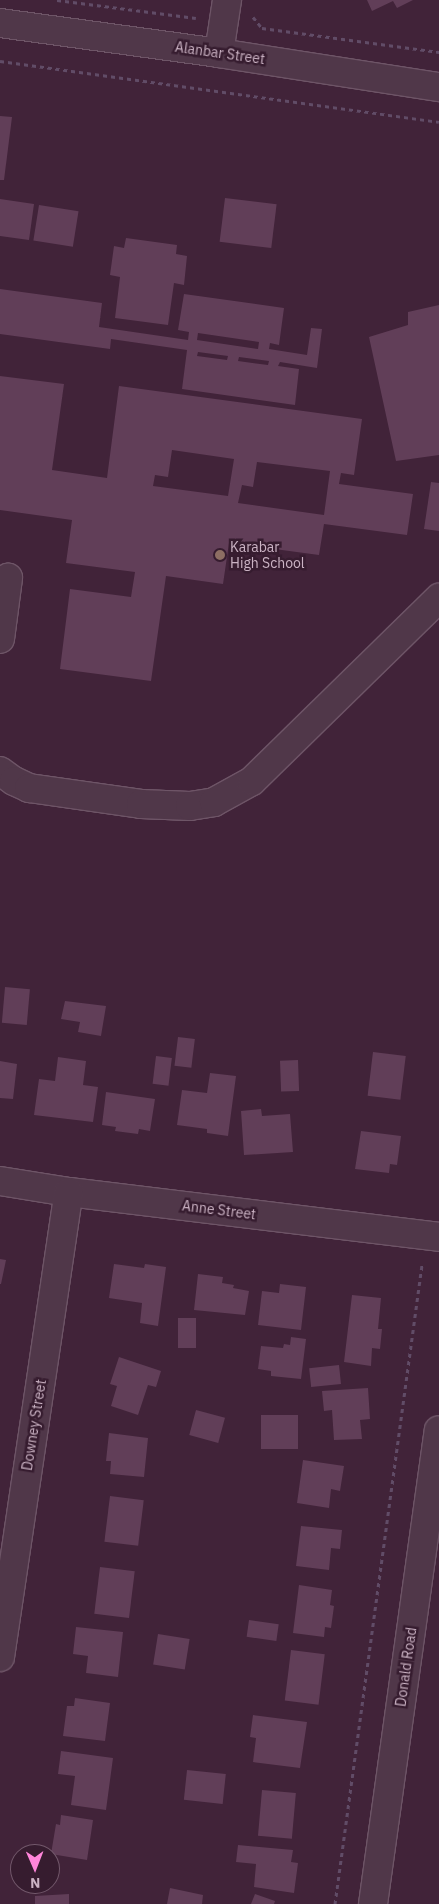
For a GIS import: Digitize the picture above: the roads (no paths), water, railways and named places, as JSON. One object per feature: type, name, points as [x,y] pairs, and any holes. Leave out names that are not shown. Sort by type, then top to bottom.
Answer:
[{"type":"street","points":[[220,53],[225,11]]},
{"type":"street","name":"Alanbar Street","points":[[0,23],[220,53],[439,87]]},
{"type":"street","points":[[0,639],[8,578]]},
{"type":"street","points":[[0,771],[14,781],[29,788],[141,804],[190,806],[214,802],[252,780],[439,598]]},
{"type":"street","name":"Anne Street","points":[[0,1181],[69,1192],[439,1237]]},
{"type":"street","name":"Downey Street","points":[[0,1657],[69,1192]]},
{"type":"street","name":"Donald Road","points":[[372,1904],[436,1477],[439,1431]]},
{"type":"place","name":"Karabar High School","points":[[220,555]]}]
